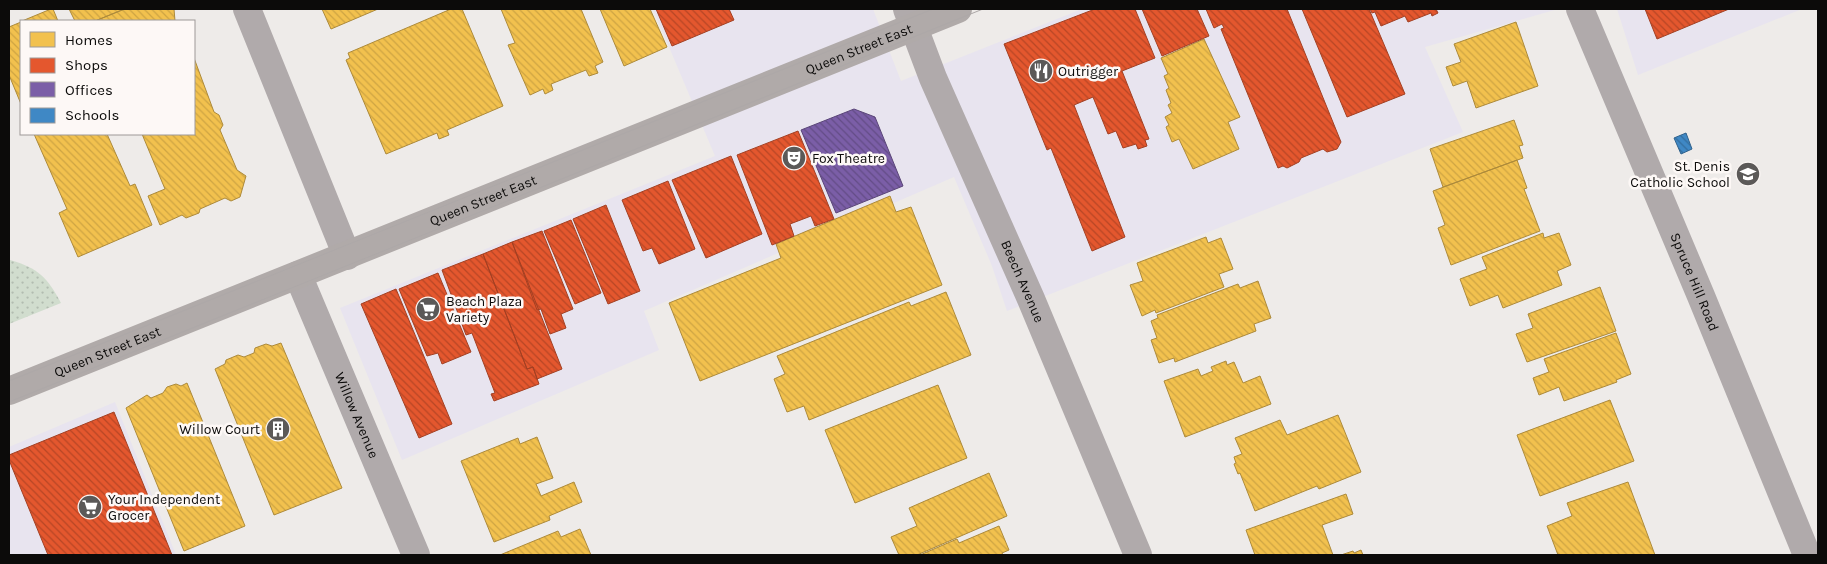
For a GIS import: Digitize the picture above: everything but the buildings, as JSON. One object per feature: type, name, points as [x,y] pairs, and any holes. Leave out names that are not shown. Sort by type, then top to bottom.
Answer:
[{"type":"main road","name":"Queen Street East","points":[[9,391],[347,256],[910,18],[958,9]]},
{"type":"street","points":[[247,9],[347,256]]},
{"type":"street","name":"Spruce Hill Road","points":[[1580,9],[1702,296],[1807,555]]},
{"type":"street","name":"Beech Avenue","points":[[910,18],[933,78],[1031,299],[1138,555]]},
{"type":"street","name":"Willow Avenue","points":[[298,275],[416,555]]},
{"type":"shaded area","points":[[653,9],[873,9],[901,81],[1082,9],[1558,9],[1425,47],[1463,132],[1007,311],[992,266],[954,177],[644,311],[659,350],[402,460],[340,308],[715,156]]},
{"type":"shaded area","points":[[1617,9],[1802,9],[1638,75]]},
{"type":"shaded area","name":"Your Independent Grocer","points":[[115,402],[176,555],[9,555],[9,447]]},
{"type":"green space","points":[[10,260],[28,266],[41,275],[51,286],[61,303],[9,324]]},
{"type":"tram line","points":[[9,381],[933,9]]},
{"type":"tram line","points":[[9,402],[983,9]]},
{"type":"place","name":"Outrigger","points":[[1041,71]]},
{"type":"place","name":"Fox Theatre","points":[[794,158]]},
{"type":"place","name":"St. Denis Catholic School","points":[[1748,174]]},
{"type":"place","name":"Beach Plaza Variety","points":[[428,309]]},
{"type":"place","name":"Willow Court","points":[[278,429]]},
{"type":"place","name":"Your Independent Grocer","points":[[90,507]]}]
